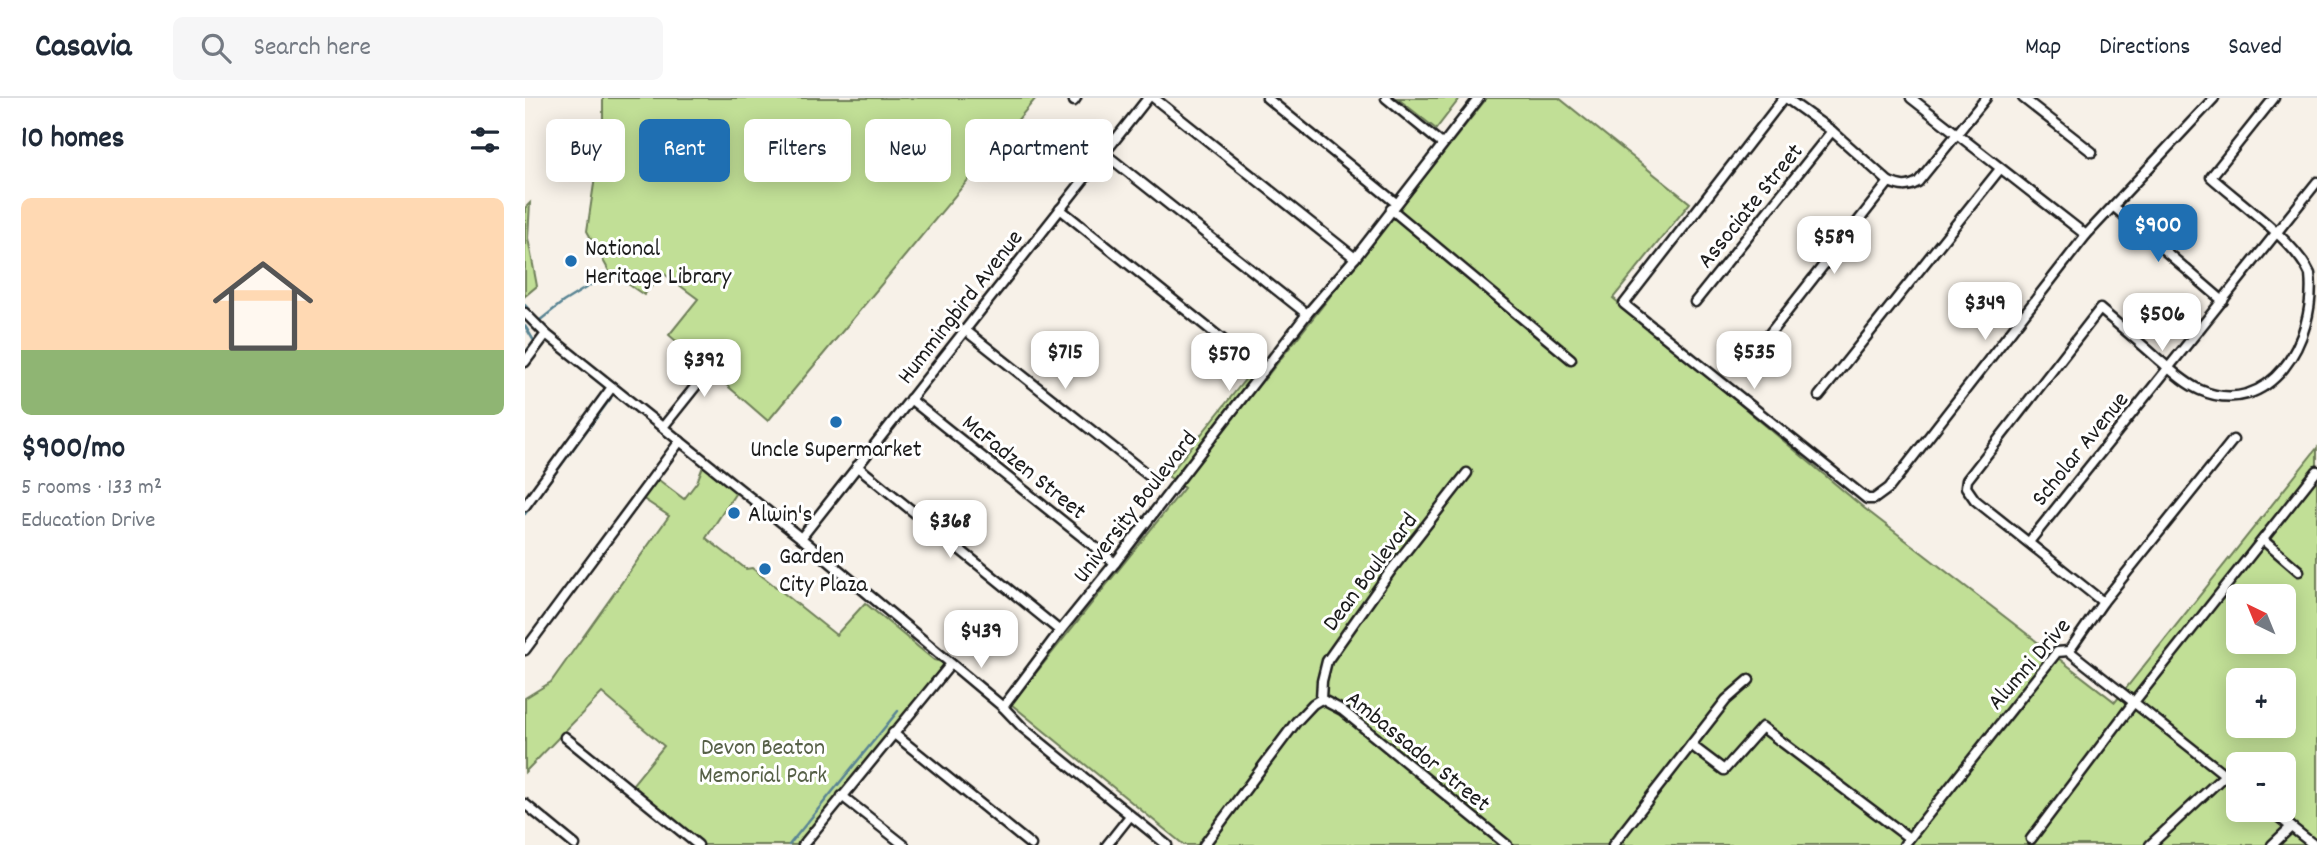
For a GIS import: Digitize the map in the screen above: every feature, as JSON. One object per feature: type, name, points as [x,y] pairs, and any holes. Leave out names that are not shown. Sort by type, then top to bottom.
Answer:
[{"type":"street","name":"Hummingbird Avenue","points":[[1113,142],[1148,98]]},
{"type":"street","points":[[1154,98],[1355,258]]},
{"type":"street","points":[[1267,98],[1571,359]]},
{"type":"street","points":[[1386,98],[1442,144]]},
{"type":"street","name":"University Boulevard","points":[[1003,707],[1307,314],[1355,258],[1479,98]]},
{"type":"street","points":[[1986,98],[1918,182],[1909,187],[1889,183],[1832,131],[1785,98],[1624,304],[1863,497],[1874,499],[1889,488],[2086,235],[2214,98]]},
{"type":"street","points":[[1911,98],[2086,235]]},
{"type":"street","points":[[2023,98],[2092,152]]},
{"type":"street","points":[[2274,98],[2211,177],[2295,251],[2310,274],[2316,301],[2314,332]]},
{"type":"street","name":"Associate Street","points":[[1695,302],[1832,131]]},
{"type":"street","points":[[1113,160],[1307,314]]},
{"type":"street","points":[[1819,396],[2000,169]]},
{"type":"street","name":"Hummingbird Avenue","points":[[801,538],[1081,182]]},
{"type":"street","name":"Scholar Avenue","points":[[2029,542],[2317,182]]},
{"type":"street","points":[[1755,351],[1889,183]]},
{"type":"street","points":[[2113,206],[2223,301]]},
{"type":"street","points":[[1060,209],[1263,372]]},
{"type":"street","points":[[2103,602],[1975,499],[1966,487],[1971,472],[2100,309],[2169,368],[2201,390],[2217,394],[2241,394],[2279,380],[2290,371],[2308,347]]},
{"type":"street","points":[[525,313],[546,334],[801,538],[1003,707],[1023,728],[1167,845]]},
{"type":"street","points":[[965,330],[1148,475]]},
{"type":"street","points":[[525,362],[546,334]]},
{"type":"street","points":[[663,427],[723,352]]},
{"type":"street","points":[[525,506],[612,387]]},
{"type":"street","name":"McFadzen Street","points":[[910,399],[1115,563]]},
{"type":"street","name":"Alumni Drive","points":[[1907,842],[2057,652],[2069,651],[2103,602],[2233,440]]},
{"type":"street","points":[[525,650],[680,441]]},
{"type":"street","points":[[857,466],[1060,631]]},
{"type":"street","points":[[2031,839],[2134,702],[2317,471]]},
{"type":"street","name":"Dean Boulevard","points":[[1321,699],[1327,661],[1392,569],[1467,473]]},
{"type":"street","points":[[2263,540],[2299,571]]},
{"type":"street","points":[[2069,651],[2225,775],[2150,845]]},
{"type":"street","points":[[803,845],[951,663]]},
{"type":"street","points":[[1613,845],[1726,700],[1749,680]]},
{"type":"street","name":"Ambassador Street","points":[[1204,845],[1288,732],[1313,704],[1321,699],[1342,710],[1507,845]]},
{"type":"street","points":[[1691,745],[1724,770],[1762,727],[1907,842]]},
{"type":"street","points":[[893,733],[1031,845]]},
{"type":"street","points":[[565,737],[698,845]]},
{"type":"street","points":[[842,796],[904,845]]},
{"type":"street","points":[[525,804],[575,845]]},
{"type":"street","points":[[1107,845],[1130,816]]},
{"type":"street","points":[[2285,822],[2314,845]]},
{"type":"street","points":[[2272,845],[2291,827]]},
{"type":"green space","points":[[603,98],[1036,98],[1019,119],[965,119],[966,182],[768,421],[669,335],[698,299],[663,273],[644,295],[609,271],[587,231],[594,182],[625,182],[625,119],[603,119]]},
{"type":"green space","points":[[1397,98],[1460,98],[1436,129]]},
{"type":"green space","points":[[1487,98],[1559,98],[1690,203],[1613,298],[1864,508],[2115,702],[2317,448],[2317,845],[1184,845],[1011,704],[1184,488],[1168,476],[1251,372],[1264,380]]},
{"type":"green space","points":[[530,203],[528,238],[537,286],[525,296],[525,208]]},
{"type":"green space","name":"Devon Beaton Memorial Park","points":[[705,461],[739,488],[706,538],[746,569],[752,568],[836,635],[865,603],[934,660],[951,664],[803,845],[698,845],[628,790],[664,746],[602,693],[525,772],[525,698],[551,682],[669,516],[639,496],[655,477],[684,499],[697,482]]},
{"type":"waterway","points":[[525,305],[539,321],[563,302],[605,276]]},
{"type":"waterway","points":[[525,326],[534,341],[525,353]]},
{"type":"waterway","points":[[525,514],[611,398]]},
{"type":"waterway","points":[[789,845],[898,711]]},
{"type":"place","name":"National Heritage Library","points":[[571,261]]},
{"type":"place","name":"Uncle Supermarket","points":[[836,422]]},
{"type":"place","name":"Alwin's","points":[[734,513]]},
{"type":"place","name":"Garden City Plaza","points":[[765,569]]}]
